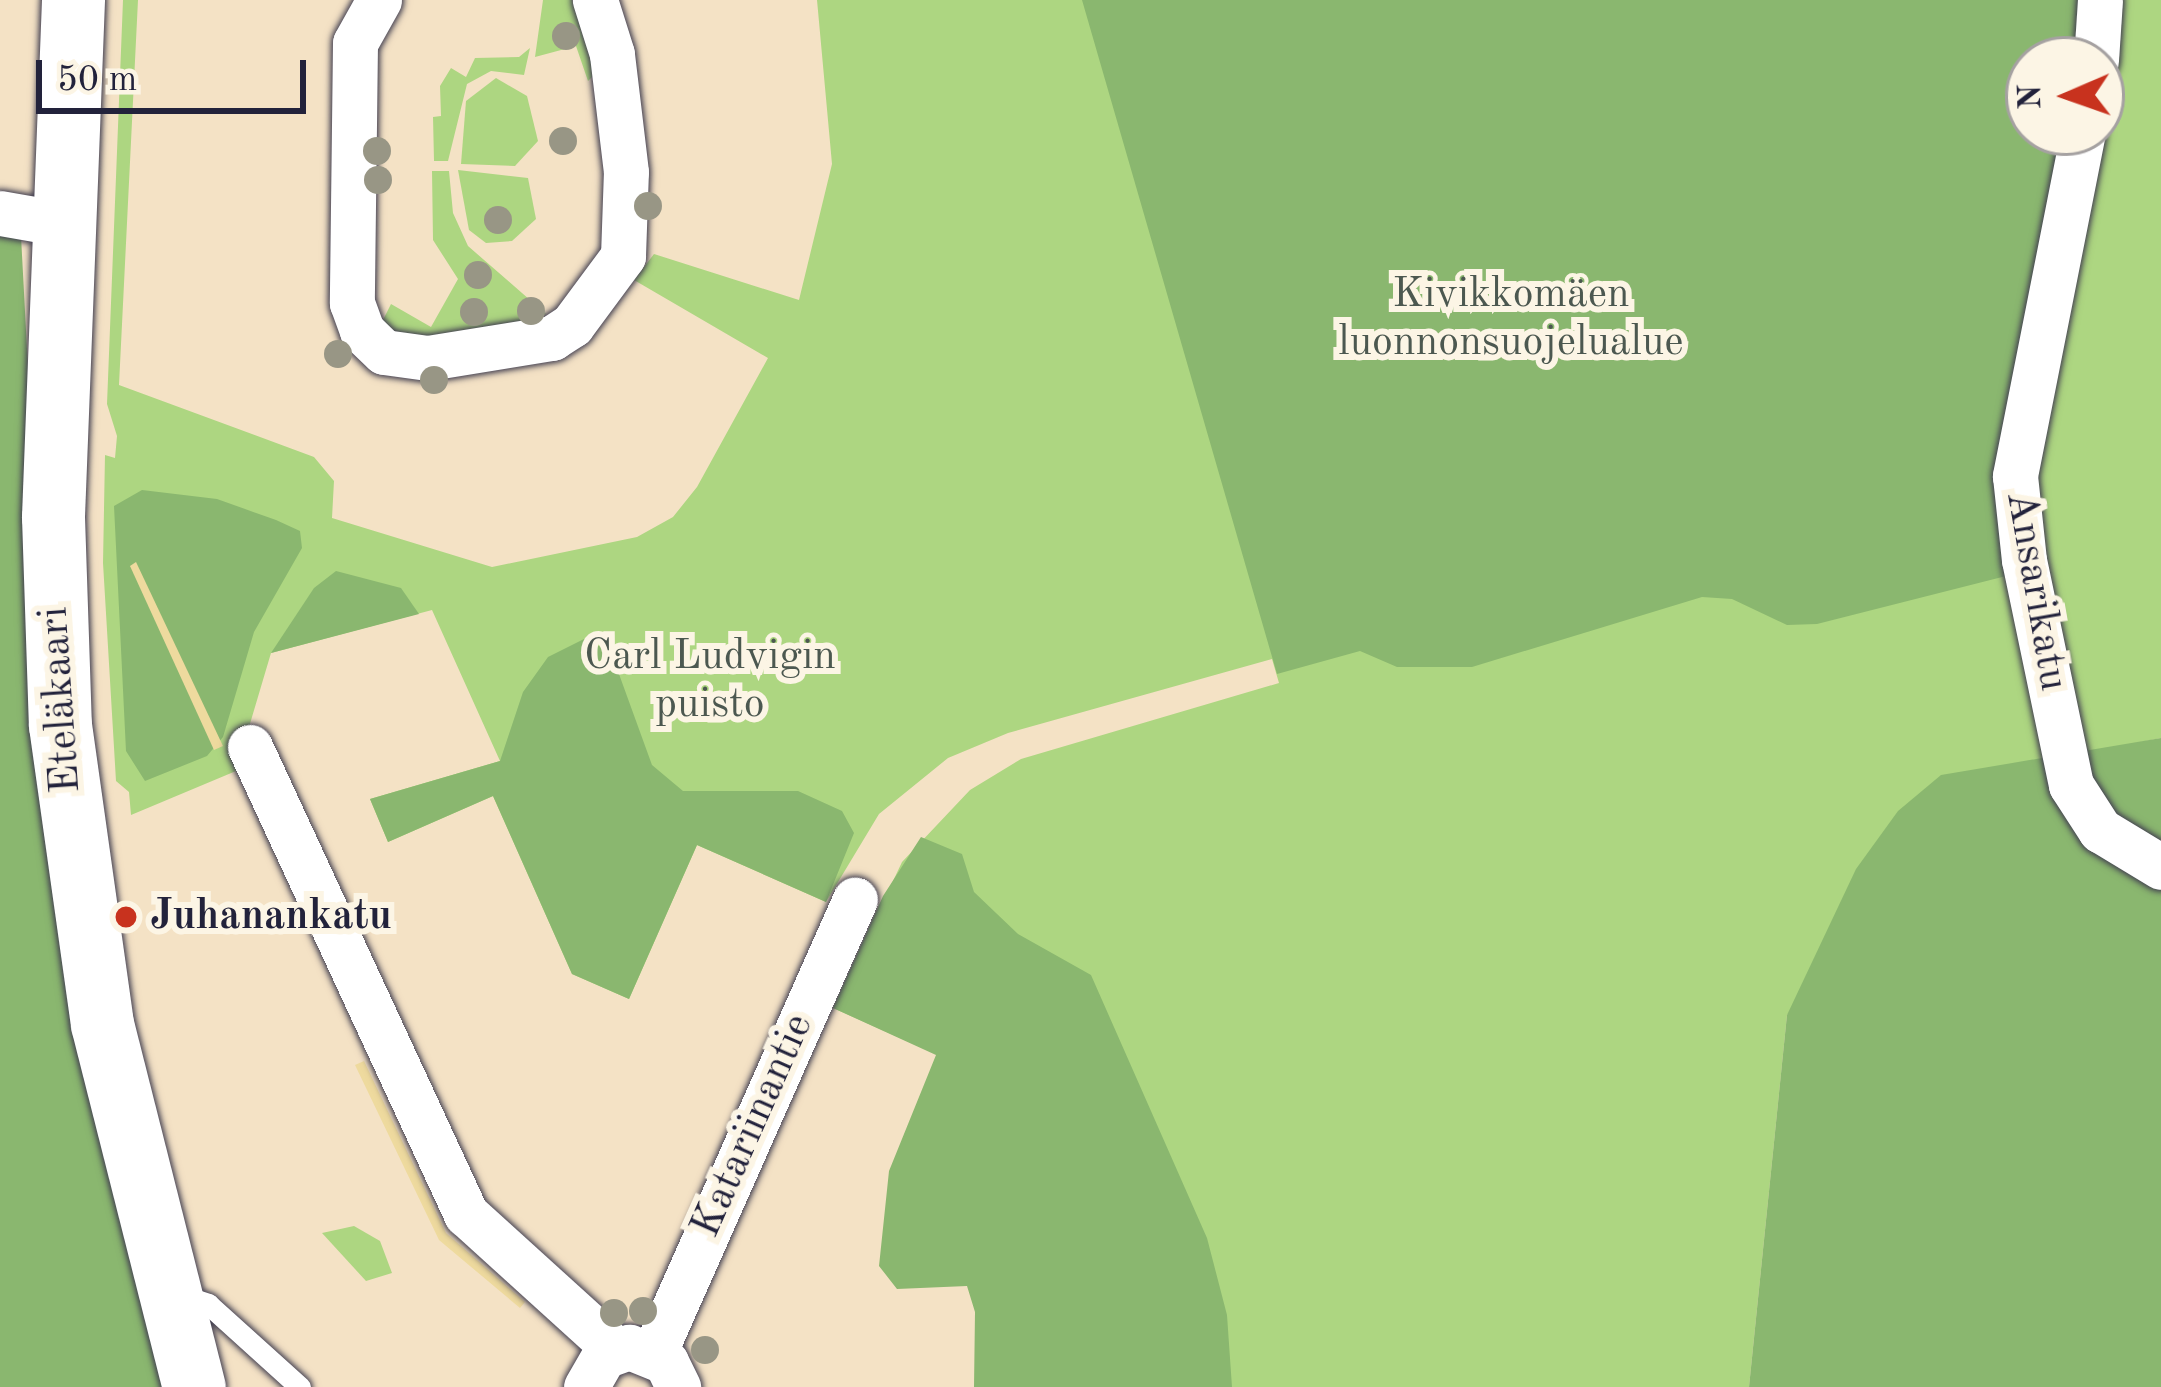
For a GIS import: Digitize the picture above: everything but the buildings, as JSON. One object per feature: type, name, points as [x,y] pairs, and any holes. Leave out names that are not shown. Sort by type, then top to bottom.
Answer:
[{"type":"main road","name":"Eteläkaari","points":[[73,0],[53,564],[60,725],[102,1024],[165,1289],[194,1387]]},
{"type":"street","points":[[379,0],[355,43],[352,303],[362,331],[384,352],[428,358],[553,338],[572,325],[623,256],[626,172],[612,54],[595,0]]},
{"type":"street","points":[[2098,36],[2100,0]]},
{"type":"street","name":"Ansarikatu","points":[[2078,156],[2015,476],[2024,560],[2071,785],[2100,830],[2161,867]]},
{"type":"street","points":[[0,213],[63,224]]},
{"type":"street","points":[[250,747],[466,1214],[649,1363]]},
{"type":"street","name":"Katariinantie","points":[[649,1363],[855,900]]},
{"type":"street","points":[[586,1387],[594,1366],[649,1363]]},
{"type":"lane","points":[[165,1289],[208,1304],[301,1387]]},
{"type":"green space","name":"Carl Ludvigin puisto","points":[[123,0],[138,0],[119,385],[314,457],[334,481],[332,518],[492,567],[637,537],[673,517],[697,487],[768,358],[634,280],[654,254],[799,300],[832,164],[817,0],[2086,0],[2052,36],[2005,36],[2005,156],[2031,156],[2035,431],[2096,156],[2125,156],[2125,36],[2108,36],[2110,0],[2161,0],[2161,738],[2066,757],[1787,1015],[1749,1387],[1039,1387],[1023,1093],[833,1008],[902,862],[970,790],[1021,759],[1279,683],[1272,659],[1008,733],[948,758],[879,814],[826,902],[697,845],[629,999],[572,974],[493,796],[388,842],[370,799],[500,761],[432,610],[271,653],[236,771],[131,815],[129,792],[116,781],[103,563],[105,455],[115,458],[117,436],[107,404]]},
{"type":"green space","points":[[543,0],[572,0],[595,74],[588,81],[576,46],[535,57]]},
{"type":"green space","name":"Kivikkomäen luonnonsuojelualue","points":[[1082,0],[2086,0],[2085,36],[2005,36],[2005,156],[2070,156],[2014,574],[1817,624],[1787,625],[1732,599],[1702,597],[1472,667],[1397,667],[1360,651],[1277,674]]},
{"type":"green space","points":[[530,48],[524,75],[491,71],[467,84],[448,161],[434,161],[433,117],[441,116],[440,86],[451,68],[466,77],[475,58],[519,57]]},
{"type":"green space","points":[[496,78],[527,96],[538,141],[515,166],[461,164],[466,101]]},
{"type":"green space","points":[[458,170],[528,178],[536,219],[512,241],[486,243],[469,230]]},
{"type":"green space","points":[[432,171],[449,171],[453,213],[468,246],[546,314],[498,333],[451,337],[399,336],[382,322],[391,304],[431,327],[458,279],[433,240]]},
{"type":"green space","points":[[0,226],[21,236],[29,387],[171,1387],[0,1387]]},
{"type":"green space","points":[[142,490],[217,499],[276,520],[300,531],[302,548],[254,632],[223,737],[207,756],[145,781],[126,751],[114,506]]},
{"type":"green space","points":[[336,571],[401,588],[419,614],[271,653],[314,588]]},
{"type":"green space","points":[[584,639],[611,652],[652,765],[683,791],[798,791],[842,811],[854,833],[826,902],[697,845],[629,999],[572,974],[493,796],[388,842],[370,799],[500,761],[523,692],[548,657]]},
{"type":"green space","points":[[2161,738],[2161,1387],[1749,1387],[1787,1015],[1856,869],[1898,811],[1941,775]]},
{"type":"green space","points":[[921,837],[962,854],[974,892],[1018,934],[1091,975],[1207,1238],[1227,1315],[1232,1387],[974,1387],[975,1312],[967,1286],[897,1289],[879,1266],[889,1171],[936,1055],[833,1008],[883,896]]},
{"type":"green space","points":[[354,1226],[380,1241],[392,1273],[366,1281],[322,1233]]},
{"type":"sand","points":[[136,562],[223,746],[214,750],[130,566]]},
{"type":"sand","points":[[364,1061],[446,1233],[525,1302],[520,1308],[439,1240],[355,1065]]},
{"type":"place","name":"Juhanankatu","points":[[126,917]]}]
